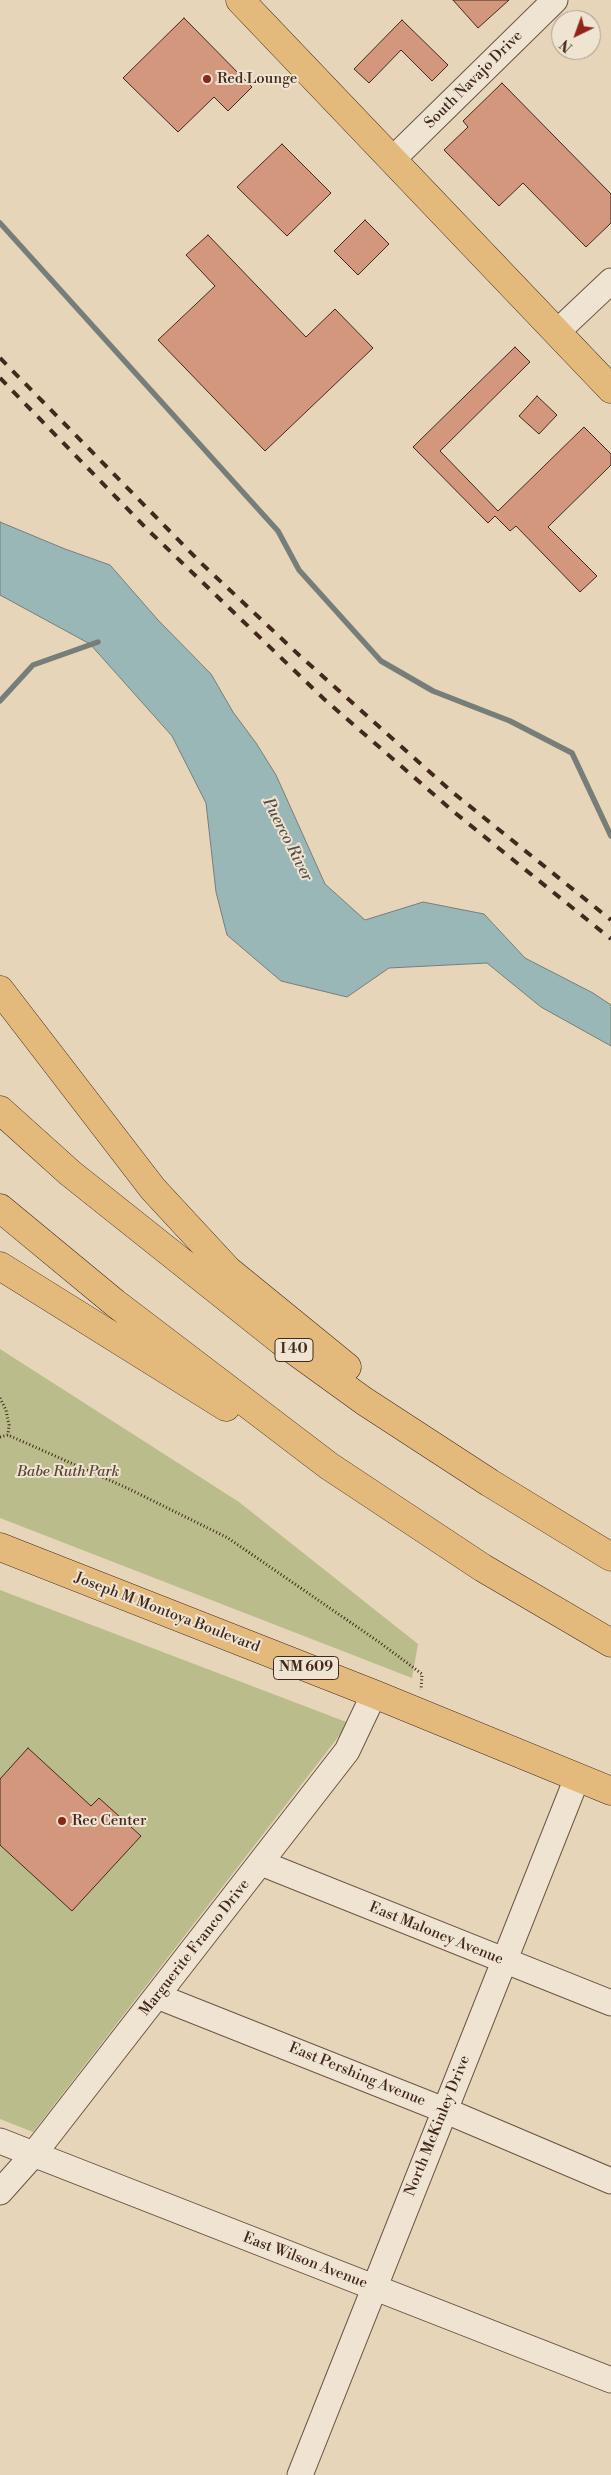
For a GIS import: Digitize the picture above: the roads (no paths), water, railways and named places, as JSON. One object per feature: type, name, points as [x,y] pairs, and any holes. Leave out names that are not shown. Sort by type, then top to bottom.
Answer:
[{"type":"main road","points":[[240,0],[609,384]]},
{"type":"main road","points":[[0,990],[153,1189],[228,1270],[490,1483]]},
{"type":"main road","name":"I 40","points":[[0,1110],[70,1173],[281,1341],[364,1401],[490,1483],[611,1557]]},
{"type":"main road","points":[[0,1208],[115,1303],[329,1466],[483,1568]]},
{"type":"main road","points":[[0,1266],[483,1568],[611,1643]]},
{"type":"main road","name":"Joseph M Montoya Boulevard","points":[[0,1547],[374,1694],[611,1791]]},
{"type":"street","name":"South Navajo Drive","points":[[393,159],[555,0]]},
{"type":"street","points":[[557,332],[611,281]]},
{"type":"street","name":"Marguerite Franco Drive","points":[[0,2192],[33,2155],[347,1751],[374,1694]]},
{"type":"street","name":"North McKinley Drive","points":[[300,2475],[373,2287],[578,1778]]},
{"type":"street","name":"East Maloney Avenue","points":[[261,1864],[611,2003]]},
{"type":"street","name":"East Pershing Avenue","points":[[157,1996],[444,2110],[611,2181]]},
{"type":"street","name":"East Wilson Avenue","points":[[0,2141],[611,2380]]},
{"type":"water","name":"Puerco River","points":[[0,522],[110,565],[158,620],[211,674],[233,712],[256,743],[276,775],[325,884],[365,920],[423,902],[484,914],[525,958],[593,993],[611,1005],[611,1046],[541,1007],[487,963],[389,968],[347,997],[281,981],[227,935],[216,892],[206,803],[172,736],[90,644],[0,595]]},
{"type":"waterway","points":[[0,223],[278,531],[299,570],[381,661],[433,691],[510,721],[572,753],[611,836]]},
{"type":"waterway","points":[[0,701],[33,665],[98,642]]},
{"type":"railway","points":[[0,358],[201,563],[299,655],[451,791],[611,920]]},
{"type":"railway","points":[[0,378],[149,531],[324,699],[454,812],[611,939]]},
{"type":"place","name":"Red Lounge","points":[[207,79]]},
{"type":"place","name":"Rec Center","points":[[62,1821]]},
{"type":"park label","name":"Babe Ruth Park","points":[[68,1472]]}]
